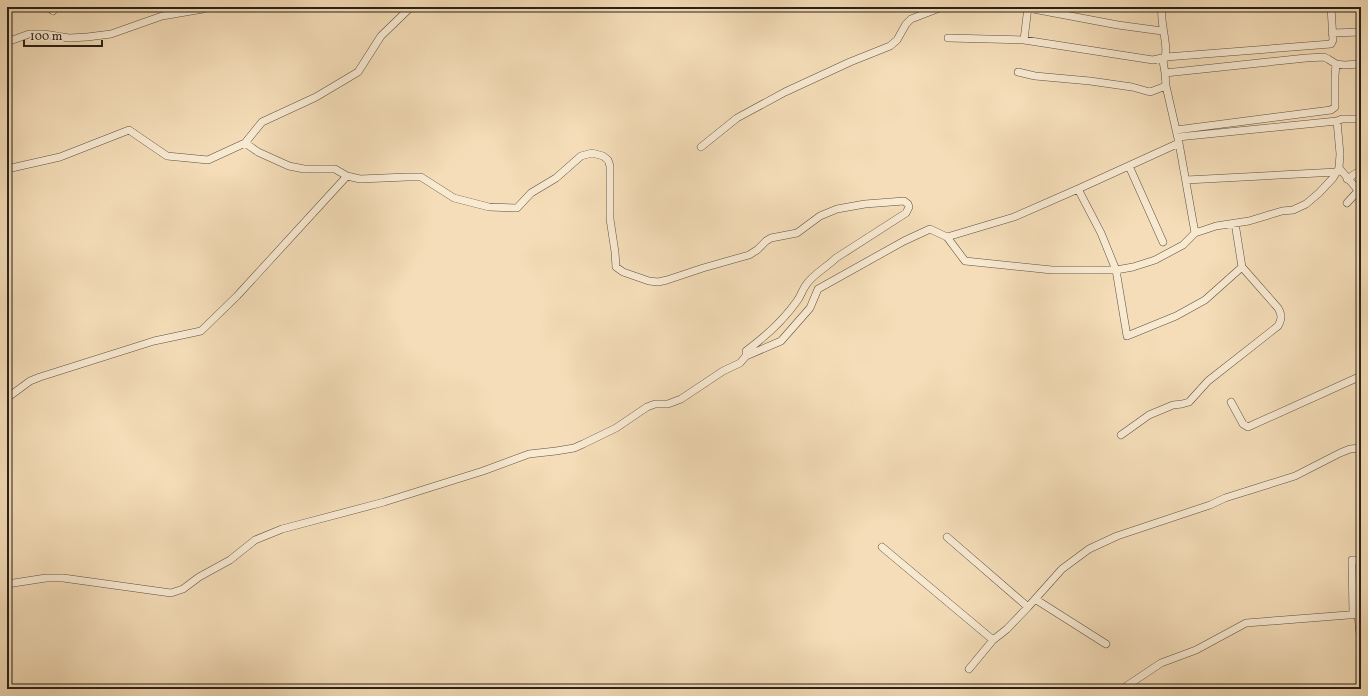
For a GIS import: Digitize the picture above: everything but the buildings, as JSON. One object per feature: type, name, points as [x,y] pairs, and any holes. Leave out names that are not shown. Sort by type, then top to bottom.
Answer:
[{"type":"street","points":[[7,42],[29,34],[44,34],[69,38],[111,34],[162,16],[204,9],[204,7]]},
{"type":"street","points":[[7,169],[60,157],[129,130],[167,156],[208,160],[245,143],[262,122],[316,97],[358,72],[381,36],[412,7]]},
{"type":"street","points":[[701,147],[736,118],[785,92],[850,62],[890,46],[897,40],[906,24],[942,7]]},
{"type":"street","points":[[1024,40],[1028,7],[1118,25],[1162,31]]},
{"type":"street","points":[[1162,7],[1160,14],[1166,47],[1166,57],[1163,61],[1166,86],[1178,136],[1194,233]]},
{"type":"street","points":[[948,38],[1024,40],[1153,60],[1166,57],[1331,44],[1333,40],[1331,7]]},
{"type":"street","points":[[1332,33],[1361,32]]},
{"type":"street","points":[[1165,73],[1324,57],[1336,64],[1361,64]]},
{"type":"street","points":[[946,237],[1014,216],[1078,189],[1129,166],[1178,136],[1331,110],[1334,107],[1336,64]]},
{"type":"street","points":[[1018,72],[1035,76],[1097,82],[1150,92],[1166,86]]},
{"type":"street","points":[[1178,136],[1361,119]]},
{"type":"street","points":[[1337,121],[1339,168],[1357,189],[1357,192],[1347,203]]},
{"type":"street","points":[[245,143],[258,152],[289,166],[304,169],[335,169],[347,176],[360,179],[421,177],[454,198],[489,207],[517,208],[531,193],[556,178],[581,156],[592,153],[603,156],[608,160],[610,166],[610,219],[616,267],[623,272],[649,281],[658,282],[749,255],[771,238],[797,233],[820,216],[837,209],[865,204],[904,201],[908,204],[909,207],[906,213],[836,258],[810,279],[797,301],[770,332],[746,351],[746,356]]},
{"type":"street","points":[[1129,166],[1163,242]]},
{"type":"street","points":[[1186,180],[1339,168]]},
{"type":"street","points":[[7,584],[46,578],[63,578],[171,593],[183,589],[199,577],[230,560],[256,540],[282,529],[384,502],[529,454],[574,448],[616,428],[647,407],[655,404],[668,404],[681,399],[723,371],[740,363],[746,356],[781,341],[810,308],[818,289],[904,241],[930,229],[946,237],[965,261],[1052,270],[1116,270],[1133,268],[1155,260],[1183,245],[1194,233],[1216,226],[1250,221],[1293,210],[1306,204],[1320,193],[1339,168]]},
{"type":"street","points":[[1347,179],[1361,170]]},
{"type":"street","points":[[7,398],[30,381],[40,377],[154,341],[201,331],[237,296],[347,176]]},
{"type":"street","points":[[1078,189],[1101,233],[1116,270],[1127,336],[1176,316],[1205,300],[1242,267]]},
{"type":"street","points":[[1121,434],[1149,415],[1173,404],[1186,404],[1208,381],[1278,326],[1281,321],[1280,312],[1242,267],[1235,223]]},
{"type":"street","points":[[1231,402],[1243,424],[1248,427],[1361,376]]},
{"type":"street","points":[[969,669],[993,640],[1028,607],[1062,569],[1089,549],[1116,536],[1210,505],[1225,498],[1295,476],[1340,453],[1350,449],[1361,448]]},
{"type":"street","points":[[947,537],[1028,607]]},
{"type":"street","points":[[882,547],[993,640]]},
{"type":"street","points":[[1361,560],[1352,560],[1361,644]]},
{"type":"street","points":[[1035,599],[1106,644]]},
{"type":"street","points":[[1122,689],[1161,663],[1196,650],[1246,623],[1358,614]]}]
